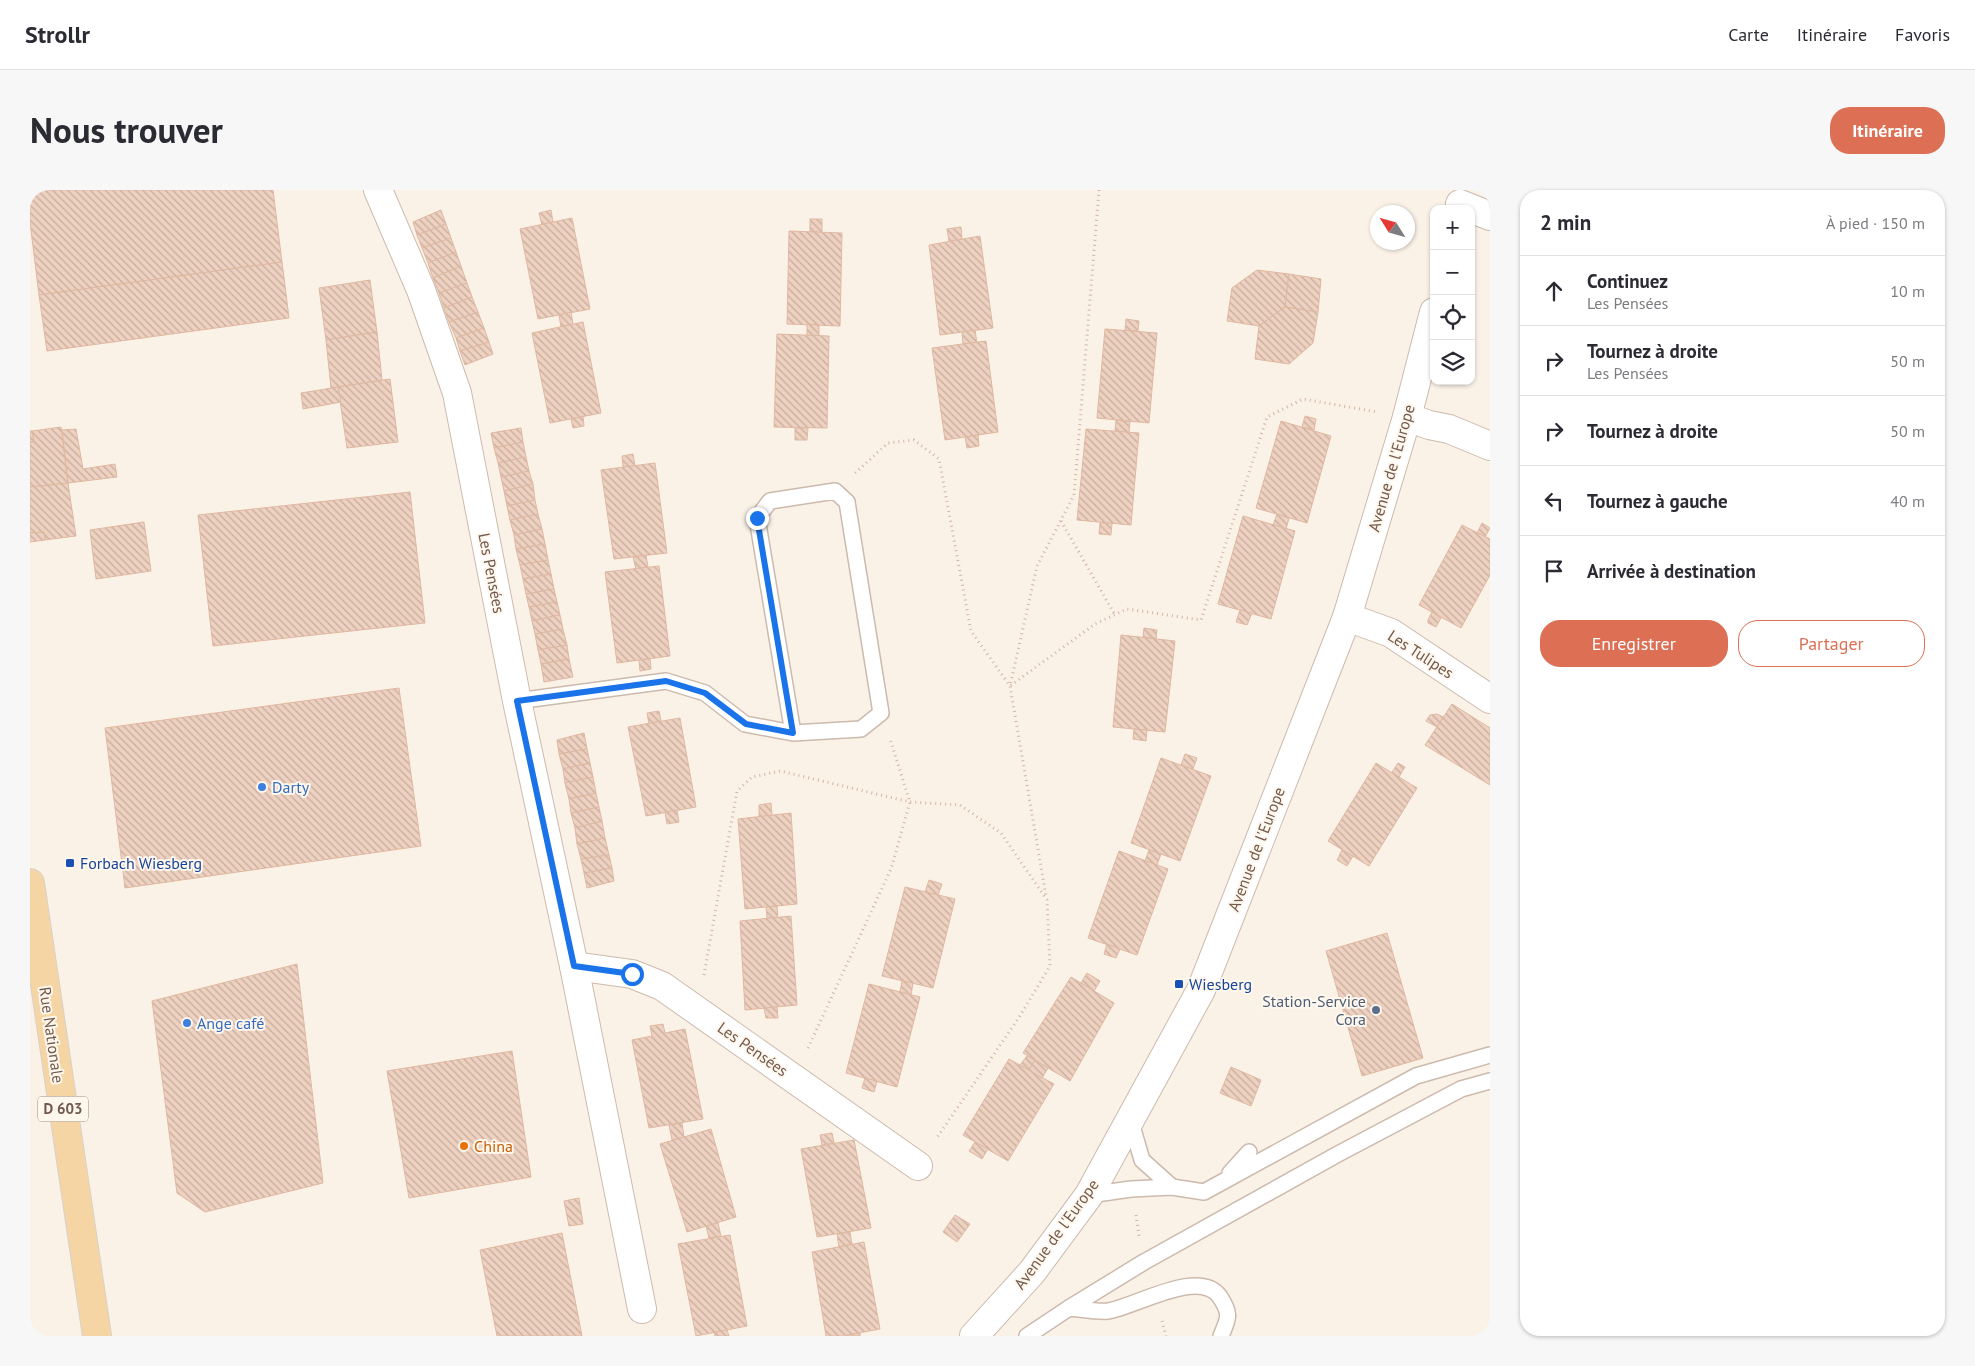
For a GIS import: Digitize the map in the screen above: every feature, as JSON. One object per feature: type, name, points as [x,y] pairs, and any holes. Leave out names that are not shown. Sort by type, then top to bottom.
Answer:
[{"type":"main road","name":"Rue Nationale","points":[[30,882],[97,1336]]},
{"type":"street","name":"Les Pensées","points":[[378,190],[421,290],[457,393],[517,701],[574,966],[642,1309]]},
{"type":"street","points":[[1461,201],[1490,216]]},
{"type":"street","name":"Avenue de l'Europe","points":[[974,1336],[1032,1272],[1089,1195],[1201,990],[1347,617],[1407,417],[1430,328]]},
{"type":"street","points":[[1407,417],[1429,425],[1449,429],[1490,446]]},
{"type":"street","name":"Les Tulipes","points":[[1347,617],[1391,633],[1490,700]]},
{"type":"street","name":"Les Pensées","points":[[574,966],[632,974],[662,986],[918,1166]]},
{"type":"lane","points":[[517,701],[666,681],[705,693],[746,724],[793,733],[860,729],[881,713],[847,502],[835,491],[770,501],[757,518],[793,733]]},
{"type":"lane","points":[[1089,1195],[1131,1189],[1172,1187],[1204,1192],[1416,1076],[1490,1055]]},
{"type":"lane","points":[[1027,1336],[1144,1262],[1420,1110],[1461,1089],[1490,1081]]},
{"type":"lane","points":[[1130,1119],[1142,1160],[1172,1187]]},
{"type":"lane","points":[[1220,1183],[1249,1152]]},
{"type":"lane","points":[[1069,1308],[1107,1311],[1195,1284],[1216,1291],[1228,1309],[1227,1321],[1221,1336]]},
{"type":"path","points":[[918,1166],[1018,1019],[1050,966],[1047,900],[1010,686],[1037,566],[1074,495],[1099,190]]},
{"type":"path","points":[[1010,686],[1095,624],[1127,610],[1200,620],[1267,417],[1302,399],[1407,417]]},
{"type":"path","points":[[835,491],[888,443],[914,440],[939,459],[971,631],[1010,686]]},
{"type":"path","points":[[1061,521],[1116,615]]},
{"type":"path","points":[[794,1078],[891,869],[910,802],[881,713]]},
{"type":"path","points":[[698,1011],[737,791],[752,777],[780,771],[910,802],[960,806],[1001,833],[1047,900]]},
{"type":"building","points":[[30,190],[273,190],[282,262],[39,295],[30,222]]},
{"type":"building","points":[[441,210],[446,224],[417,235],[413,222]]},
{"type":"building","points":[[551,210],[553,222],[542,225],[539,213]]},
{"type":"building","points":[[572,218],[590,309],[538,319],[520,229]]},
{"type":"building","points":[[810,219],[822,219],[822,232],[810,232]]},
{"type":"building","points":[[446,224],[451,238],[422,248],[417,235]]},
{"type":"building","points":[[961,227],[962,239],[949,241],[947,229]]},
{"type":"building","points":[[789,231],[842,233],[840,326],[787,324]]},
{"type":"building","points":[[980,236],[993,328],[940,335],[929,245]]},
{"type":"building","points":[[451,238],[456,252],[428,263],[422,248]]},
{"type":"building","points":[[456,252],[461,266],[433,278],[428,263]]},
{"type":"building","points":[[282,262],[289,318],[47,351],[39,295]]},
{"type":"building","points":[[461,266],[467,283],[439,293],[433,278]]},
{"type":"building","points":[[1257,270],[1289,274],[1285,307],[1259,326],[1227,321],[1232,288]]},
{"type":"building","points":[[1289,274],[1321,279],[1318,312],[1285,307]]},
{"type":"building","points":[[370,280],[377,332],[326,340],[319,288]]},
{"type":"building","points":[[467,283],[472,297],[444,308],[439,293]]},
{"type":"building","points":[[472,297],[478,312],[449,322],[444,308]]},
{"type":"building","points":[[1285,307],[1318,312],[1313,343],[1289,364],[1255,359],[1259,326]]},
{"type":"building","points":[[478,312],[484,328],[456,338],[449,322]]},
{"type":"building","points":[[571,312],[573,324],[561,327],[559,315]]},
{"type":"building","points":[[1126,319],[1139,321],[1138,331],[1125,330]]},
{"type":"building","points":[[583,322],[601,413],[550,423],[532,333]]},
{"type":"building","points":[[807,324],[819,325],[819,336],[807,336]]},
{"type":"building","points":[[484,328],[489,342],[460,351],[456,338]]},
{"type":"building","points":[[1105,329],[1157,333],[1149,423],[1097,418]]},
{"type":"building","points":[[975,330],[977,343],[963,344],[962,332]]},
{"type":"building","points":[[377,332],[382,380],[331,388],[326,340]]},
{"type":"building","points":[[777,334],[829,336],[827,428],[774,427]]},
{"type":"building","points":[[986,341],[998,432],[945,440],[932,348]]},
{"type":"building","points":[[489,342],[493,354],[465,365],[460,351]]},
{"type":"building","points":[[390,379],[398,442],[347,448],[338,387]]},
{"type":"building","points":[[338,387],[341,402],[303,409],[301,393]]},
{"type":"building","points":[[583,416],[584,426],[573,428],[571,419]]},
{"type":"building","points":[[1305,416],[1316,419],[1314,430],[1302,427]]},
{"type":"building","points":[[1116,420],[1130,422],[1129,433],[1115,431]]},
{"type":"building","points":[[1281,421],[1331,436],[1307,523],[1256,508]]},
{"type":"building","points":[[61,427],[68,483],[30,487],[30,442],[34,442],[32,431]]},
{"type":"building","points":[[521,428],[523,442],[494,448],[491,433]]},
{"type":"building","points":[[795,428],[808,428],[807,440],[795,440]]},
{"type":"building","points":[[76,429],[83,469],[115,464],[117,477],[68,483],[62,430]]},
{"type":"building","points":[[1086,429],[1139,433],[1131,525],[1077,520]]},
{"type":"building","points":[[30,431],[32,431],[34,442],[30,442]]},
{"type":"building","points":[[978,435],[979,446],[967,448],[965,437]]},
{"type":"building","points":[[523,442],[526,457],[498,463],[494,448]]},
{"type":"building","points":[[633,454],[635,466],[623,467],[622,456]]},
{"type":"building","points":[[526,457],[529,471],[501,477],[498,463]]},
{"type":"building","points":[[655,463],[667,553],[614,559],[601,470]]},
{"type":"building","points":[[529,471],[533,484],[504,491],[501,477]]},
{"type":"building","points":[[68,483],[76,536],[45,540],[44,532],[30,533],[30,487]]},
{"type":"building","points":[[533,484],[535,500],[507,506],[504,491]]},
{"type":"building","points":[[410,492],[425,623],[213,646],[198,515]]},
{"type":"building","points":[[535,500],[538,514],[510,520],[507,506]]},
{"type":"building","points":[[538,514],[542,529],[514,535],[510,520]]},
{"type":"building","points":[[1277,514],[1289,518],[1286,529],[1273,525]]},
{"type":"building","points":[[1243,516],[1295,531],[1271,619],[1218,604]]},
{"type":"building","points":[[144,522],[151,571],[96,579],[90,530]]},
{"type":"building","points":[[1100,523],[1112,523],[1111,535],[1099,534]]},
{"type":"building","points":[[1482,523],[1490,528],[1485,537],[1477,533]]},
{"type":"building","points":[[1462,525],[1490,539],[1490,575],[1461,628],[1419,605]]},
{"type":"building","points":[[542,529],[545,544],[516,549],[514,535]]},
{"type":"building","points":[[44,532],[45,540],[30,542],[30,533]]},
{"type":"building","points":[[545,544],[548,560],[520,565],[516,549]]},
{"type":"building","points":[[646,555],[648,567],[636,569],[633,557]]},
{"type":"building","points":[[548,560],[551,574],[523,579],[520,565]]},
{"type":"building","points":[[659,566],[670,656],[617,663],[605,572]]},
{"type":"building","points":[[551,574],[554,589],[526,594],[523,579]]},
{"type":"building","points":[[554,589],[557,602],[529,607],[526,594]]},
{"type":"building","points":[[557,602],[560,615],[532,621],[529,607]]},
{"type":"building","points":[[1240,610],[1252,613],[1247,625],[1236,622]]},
{"type":"building","points":[[1432,612],[1441,618],[1436,627],[1428,623]]},
{"type":"building","points":[[560,615],[563,629],[535,634],[532,621]]},
{"type":"building","points":[[1144,628],[1157,630],[1156,639],[1143,637]]},
{"type":"building","points":[[563,629],[567,645],[538,650],[535,634]]},
{"type":"building","points":[[1121,635],[1175,641],[1165,732],[1113,727]]},
{"type":"building","points":[[567,645],[569,659],[541,664],[538,650]]},
{"type":"building","points":[[569,659],[573,677],[544,682],[541,664]]},
{"type":"building","points":[[650,659],[651,669],[640,671],[639,660]]},
{"type":"building","name":"Darty","points":[[399,688],[421,846],[125,888],[105,728]]},
{"type":"building","points":[[1452,704],[1490,728],[1490,785],[1425,745]]},
{"type":"building","points":[[659,711],[661,721],[649,724],[647,713]]},
{"type":"building","points":[[1437,714],[1443,717],[1437,727],[1426,721],[1430,715]]},
{"type":"building","points":[[680,718],[696,807],[646,816],[628,727]]},
{"type":"building","points":[[1134,729],[1147,730],[1146,741],[1133,739]]},
{"type":"building","points":[[584,733],[587,749],[559,754],[557,740]]},
{"type":"building","points":[[587,749],[590,763],[563,769],[559,754]]},
{"type":"building","points":[[1185,754],[1197,758],[1193,769],[1181,765]]},
{"type":"building","points":[[1161,758],[1211,776],[1180,861],[1131,843]]},
{"type":"building","points":[[590,763],[593,777],[565,783],[563,769]]},
{"type":"building","points":[[1376,763],[1417,788],[1369,866],[1328,841]]},
{"type":"building","points":[[1398,763],[1405,767],[1399,777],[1392,772]]},
{"type":"building","points":[[593,777],[596,793],[569,799],[565,783]]},
{"type":"building","points":[[596,793],[599,807],[571,813],[569,799]]},
{"type":"building","points":[[771,803],[772,815],[759,817],[759,805]]},
{"type":"building","points":[[599,807],[602,821],[575,828],[571,813]]},
{"type":"building","points":[[677,810],[679,822],[667,824],[665,812]]},
{"type":"building","points":[[791,813],[797,904],[745,909],[738,819]]},
{"type":"building","points":[[602,821],[605,838],[577,844],[575,828]]},
{"type":"building","points":[[605,838],[609,855],[581,859],[577,844]]},
{"type":"building","points":[[1149,850],[1161,854],[1157,865],[1145,861]]},
{"type":"building","points":[[1342,850],[1353,856],[1347,866],[1337,860]]},
{"type":"building","points":[[1119,851],[1168,869],[1137,955],[1088,938]]},
{"type":"building","points":[[609,855],[612,868],[584,873],[581,859]]},
{"type":"building","points":[[612,868],[614,881],[587,888],[584,873]]},
{"type":"building","points":[[929,880],[942,884],[938,895],[925,892]]},
{"type":"building","points":[[905,887],[955,899],[933,988],[882,976]]},
{"type":"building","points":[[777,906],[778,918],[767,918],[766,907]]},
{"type":"building","points":[[791,916],[797,1005],[745,1010],[740,921]]},
{"type":"building","name":"Station-Service Cora","points":[[1387,933],[1423,1058],[1362,1076],[1326,951]]},
{"type":"building","points":[[1107,944],[1120,949],[1116,958],[1104,954]]},
{"type":"building","points":[[297,964],[323,1183],[205,1212],[177,1193],[152,1001]]},
{"type":"building","points":[[1087,973],[1100,981],[1094,991],[1081,983]]},
{"type":"building","points":[[1071,977],[1114,1003],[1070,1081],[1023,1053]]},
{"type":"building","points":[[902,981],[913,983],[911,995],[900,992]]},
{"type":"building","points":[[869,984],[920,997],[897,1087],[846,1073]]},
{"type":"building","points":[[777,1007],[778,1018],[766,1018],[764,1008]]},
{"type":"building","points":[[663,1024],[665,1033],[685,1029],[703,1119],[649,1128],[632,1040],[652,1036],[650,1026]]},
{"type":"building","points":[[512,1051],[531,1177],[409,1198],[387,1071]]},
{"type":"building","points":[[1027,1056],[1035,1060],[1029,1070],[1020,1065]]},
{"type":"building","points":[[1009,1059],[1054,1084],[1008,1161],[963,1135]]},
{"type":"building","points":[[1035,1060],[1048,1068],[1042,1078],[1029,1070]]},
{"type":"building","points":[[1231,1067],[1261,1080],[1251,1106],[1220,1093]]},
{"type":"building","points":[[865,1078],[877,1081],[874,1092],[862,1088]]},
{"type":"building","points":[[682,1123],[684,1137],[672,1140],[669,1125]]},
{"type":"building","points":[[711,1129],[736,1217],[687,1232],[660,1144]]},
{"type":"building","points":[[832,1133],[834,1143],[822,1145],[820,1135]]},
{"type":"building","points":[[854,1140],[871,1228],[817,1237],[801,1149]]},
{"type":"building","points":[[975,1142],[988,1149],[982,1159],[969,1151]]},
{"type":"building","points":[[579,1198],[583,1224],[569,1226],[564,1201]]},
{"type":"building","points":[[955,1215],[970,1224],[957,1242],[943,1232]]},
{"type":"building","points":[[718,1223],[721,1236],[709,1238],[706,1226]]},
{"type":"building","points":[[850,1232],[852,1244],[839,1247],[837,1234]]},
{"type":"building","points":[[562,1233],[582,1336],[497,1336],[480,1250]]},
{"type":"building","points":[[730,1235],[747,1326],[696,1336],[678,1244]]},
{"type":"building","points":[[864,1242],[880,1329],[842,1336],[826,1336],[812,1252]]},
{"type":"building","points":[[727,1330],[729,1336],[715,1336],[714,1332]]},
{"type":"building","points":[[860,1333],[860,1336],[847,1336],[847,1335]]},
{"type":"place","name":"Darty","points":[[262,787]]},
{"type":"place","name":"Forbach Wiesberg","points":[[70,863]]},
{"type":"place","name":"Wiesberg","points":[[1179,984]]},
{"type":"place","name":"Station-Service Cora","points":[[1376,1010]]},
{"type":"place","name":"Ange café","points":[[187,1023]]},
{"type":"place","name":"China","points":[[464,1146]]},
{"type":"route","points":[[632,974],[574,966],[517,701],[666,681],[705,693],[746,724],[793,733],[757,518]]}]
